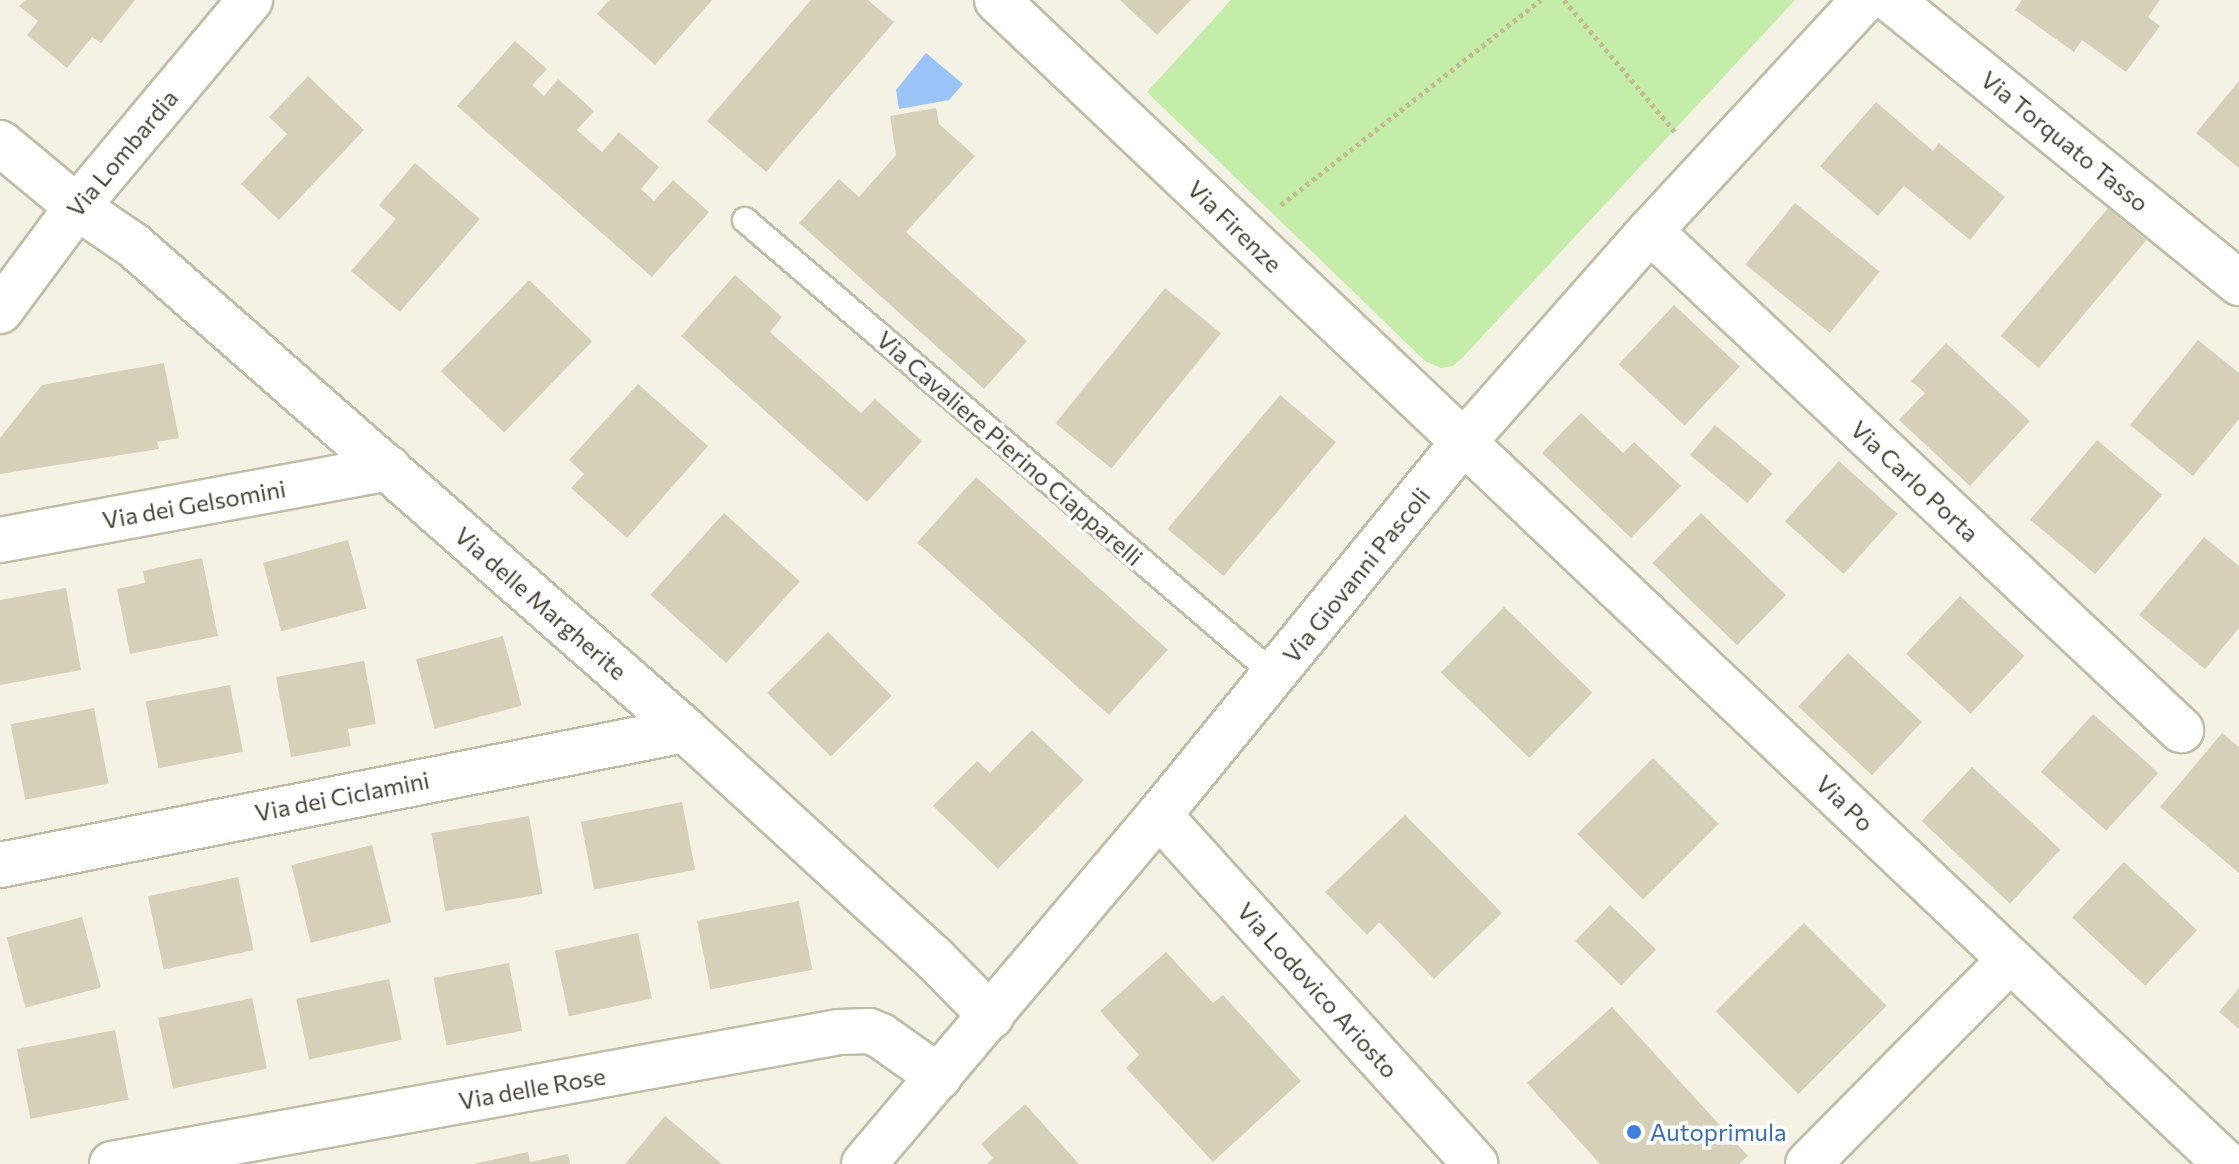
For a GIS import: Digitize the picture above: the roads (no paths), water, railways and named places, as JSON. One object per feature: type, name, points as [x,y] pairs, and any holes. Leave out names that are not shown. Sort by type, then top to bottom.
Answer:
[{"type":"street","name":"Via Lombardia","points":[[0,311],[77,207],[250,0]]},
{"type":"street","name":"Via Giovanni Pascoli","points":[[864,1164],[1159,815],[1462,444],[1650,231],[1864,0]]},
{"type":"street","name":"Via Torquato Tasso","points":[[1891,0],[2239,283]]},
{"type":"street","name":"Via Firenze","points":[[1007,3],[1462,444]]},
{"type":"street","name":"Via delle Margherite","points":[[0,143],[77,207],[133,245],[388,468],[685,730],[933,957],[991,1016]]},
{"type":"street","name":"Via Carlo Porta","points":[[1650,231],[2181,730]]},
{"type":"street","name":"Via Po","points":[[1462,444],[2226,1164]]},
{"type":"street","name":"Via dei Gelsomini","points":[[0,540],[388,468]]},
{"type":"street","name":"Via dei Ciclamini","points":[[0,865],[685,730]]},
{"type":"street","name":"Via Lodovico Ariosto","points":[[1159,815],[1476,1164]]},
{"type":"street","points":[[1808,1164],[2010,960]]},
{"type":"street","name":"Via delle Rose","points":[[138,1161],[839,1032],[869,1031],[881,1036],[939,1077]]},
{"type":"lane","name":"Via Cavaliere Pierino Ciapparelli","points":[[745,220],[1275,675]]},
{"type":"water","points":[[926,53],[963,84],[949,100],[899,109],[896,90]]},
{"type":"place","name":"Autoprimula","points":[[1634,1132]]}]
